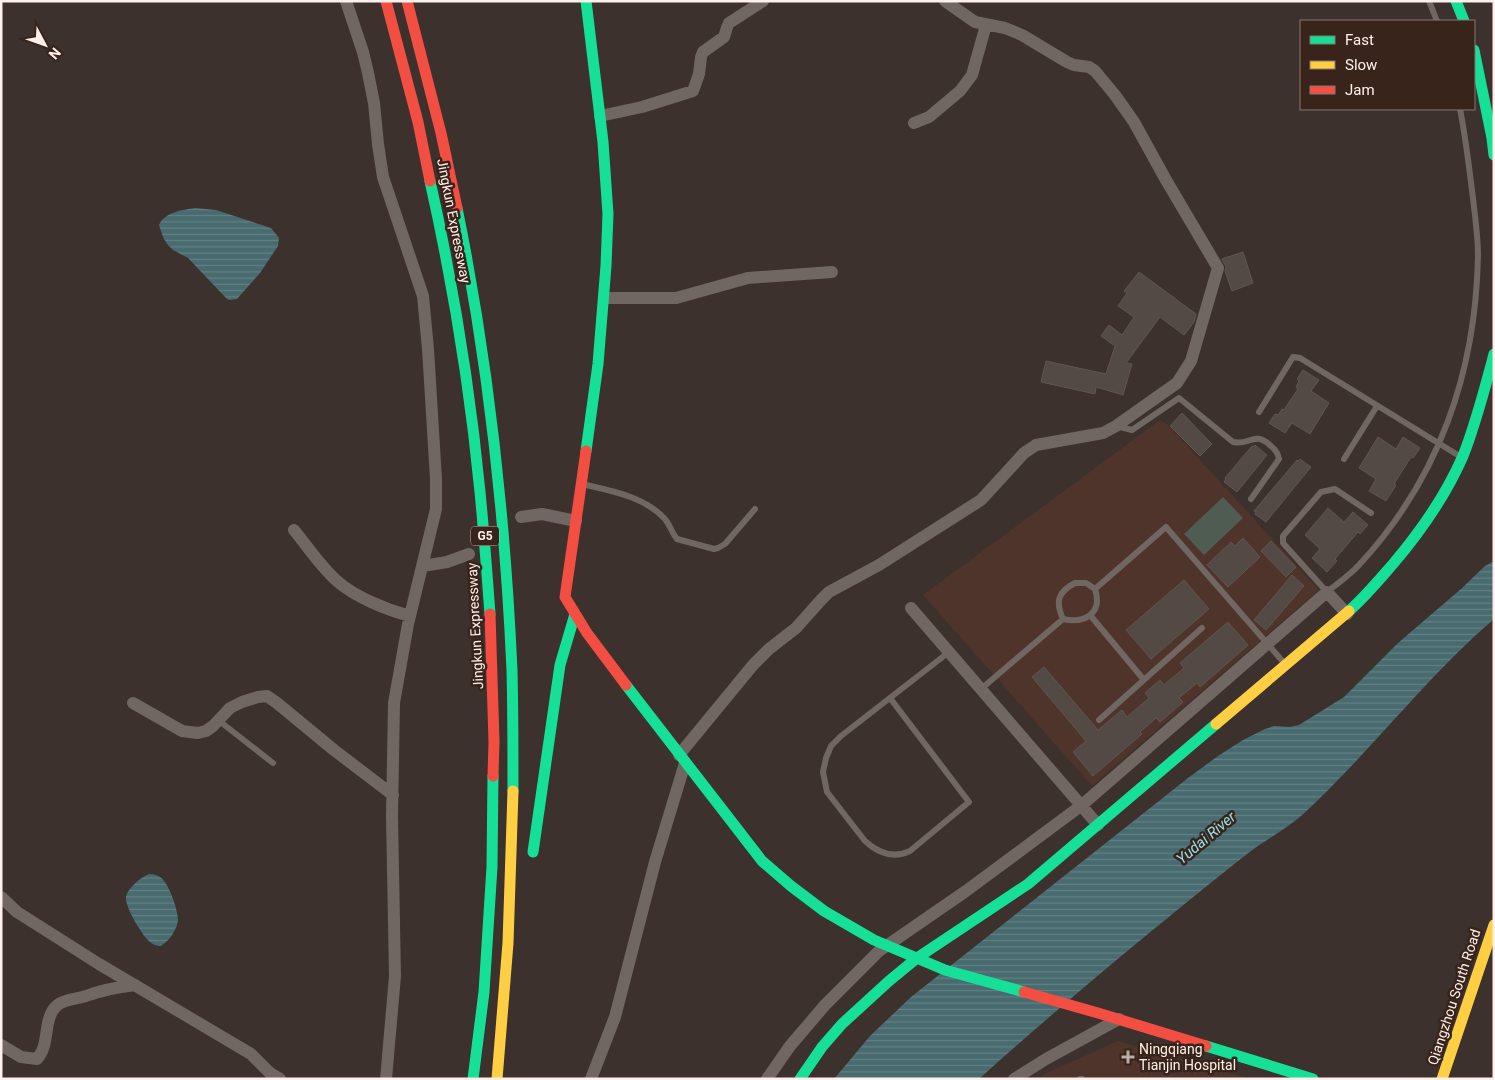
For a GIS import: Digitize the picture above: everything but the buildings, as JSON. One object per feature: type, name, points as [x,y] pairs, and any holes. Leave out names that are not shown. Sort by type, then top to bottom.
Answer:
[{"type":"main road","name":"Jingkun Expressway","points":[[386,1],[421,132],[449,268],[468,388],[484,530],[493,698],[493,823],[484,994],[473,1079]]},
{"type":"main road","name":"Jingkun Expressway","points":[[407,1],[441,127],[469,265],[486,367],[504,530],[514,698],[514,824],[511,902],[497,1079]]},
{"type":"main road","points":[[586,1],[600,116],[608,214],[604,298],[596,374],[565,597],[587,633],[762,861],[824,911],[874,940],[945,970],[1098,1013],[1313,1079]]},
{"type":"main road","points":[[1456,1],[1464,20]]},
{"type":"main road","points":[[1475,55],[1494,156]]},
{"type":"main road","points":[[800,1079],[822,1047],[865,1001],[917,958],[1028,884],[1347,614],[1376,584],[1408,546],[1434,507],[1462,458],[1480,405],[1494,354]]},
{"type":"main road","points":[[532,852],[560,664],[575,614]]},
{"type":"main road","name":"Qiangzhou South Road","points":[[1442,1079],[1494,925]]},
{"type":"street","points":[[346,1],[368,73],[374,103],[383,176],[405,245],[420,284],[425,308],[436,490],[436,509],[410,616],[394,703],[392,795],[395,976],[386,1079]]},
{"type":"street","points":[[600,116],[642,107],[692,91],[703,52],[724,36],[729,23],[763,1]]},
{"type":"street","points":[[591,1079],[615,1017],[682,759],[753,666],[769,649],[796,628],[829,592],[879,565],[981,500],[1024,453],[1040,445],[1100,434],[1116,426],[1177,384],[1191,361],[1218,268],[1134,122],[1115,94],[1095,71],[1089,67],[1067,62],[1016,32],[971,20],[945,1]]},
{"type":"street","points":[[914,123],[929,117],[960,91],[972,75],[986,25]]},
{"type":"street","points":[[604,298],[676,298],[748,278],[832,272]]},
{"type":"street","points":[[521,517],[542,514],[576,521]]},
{"type":"street","points":[[294,530],[338,582],[361,597],[390,611],[410,616]]},
{"type":"street","points":[[423,566],[447,562],[469,554]]},
{"type":"street","points":[[767,1079],[790,1046],[825,1005],[879,951],[966,891],[1082,806],[1327,592],[1347,614]]},
{"type":"street","points":[[911,608],[1098,825]]},
{"type":"street","points":[[133,703],[182,732],[198,733],[206,730],[230,708],[242,702],[267,696],[392,795]]},
{"type":"street","points":[[1,897],[17,912],[251,1054],[270,1073],[280,1079]]},
{"type":"street","points":[[1,1045],[21,1057],[35,1060],[44,1049],[52,1012],[62,1002],[110,988],[135,985]]},
{"type":"street","points":[[1014,1079],[1046,1059],[1119,1020]]},
{"type":"lane","points":[[1429,1],[1437,20]]},
{"type":"lane","points":[[1371,513],[1335,488],[1321,492],[1283,536],[1283,543],[1327,592],[1358,567],[1388,530],[1414,492],[1440,444],[1456,397],[1469,348],[1476,287],[1477,236],[1466,142],[1460,110]]},
{"type":"lane","points":[[1259,412],[1293,357],[1300,358],[1462,458]]},
{"type":"lane","points":[[1116,426],[1132,430],[1179,398],[1233,442],[1237,443],[1257,438],[1265,440],[1277,451],[1279,459],[1252,499]]},
{"type":"lane","points":[[1344,458],[1377,406]]},
{"type":"lane","points":[[581,484],[628,496],[658,512],[667,521],[677,540],[714,549],[725,544],[755,509]]},
{"type":"lane","points":[[1095,589],[1166,527],[1286,665]]},
{"type":"lane","points":[[1075,583],[1086,583],[1095,589],[1098,598],[1096,607],[1090,615],[1082,620],[1073,621],[1063,618],[1058,609],[1059,598],[1065,588],[1075,583]]},
{"type":"lane","points":[[1090,615],[1144,680]]},
{"type":"lane","points":[[981,689],[1063,618]]},
{"type":"lane","points":[[1099,720],[1202,628]]},
{"type":"lane","points":[[890,698],[969,802],[910,851],[898,856],[878,851],[865,841],[827,792],[823,772],[826,758],[831,746],[841,736],[949,652]]},
{"type":"lane","points":[[218,720],[273,763]]},
{"type":"shaded area","points":[[1160,420],[1168,425],[1319,590],[1092,786],[923,595]]},
{"type":"shaded area","name":"Ningqiang Tianjin Hospital","points":[[1118,1041],[1250,1079],[1039,1079],[1046,1073]]},
{"type":"green space","points":[[1223,497],[1243,518],[1204,555],[1184,534]]},
{"type":"water","points":[[195,208],[216,210],[271,228],[279,238],[278,246],[260,273],[237,299],[229,300],[226,298],[188,258],[173,250],[163,237],[159,225],[165,217],[174,212]]},
{"type":"water","name":"Yudai River","points":[[1494,561],[1494,619],[1444,666],[1350,768],[1301,816],[1244,857],[1138,942],[979,1079],[834,1079],[870,1036],[911,997],[1188,778],[1243,740],[1274,726],[1290,727],[1299,725],[1344,697],[1398,643],[1485,566]]},
{"type":"water","points":[[149,874],[160,877],[167,885],[178,916],[174,931],[170,938],[161,946],[151,943],[143,933],[134,920],[126,901],[127,893],[132,886]]},
{"type":"traffic: fast","points":[[586,1],[603,142],[608,214],[598,364],[586,451]]},
{"type":"traffic: fast","points":[[1456,1],[1464,20]]},
{"type":"traffic: fast","points":[[1475,55],[1494,155]]},
{"type":"traffic: fast","points":[[430,181],[446,258],[466,375],[480,492],[490,614]]},
{"type":"traffic: fast","points":[[457,208],[478,323],[500,496],[512,670],[513,791]]},
{"type":"traffic: fast","points":[[1349,611],[1372,588],[1423,526],[1449,485],[1463,456],[1472,431],[1494,354]]},
{"type":"traffic: fast","points":[[533,852],[560,665],[575,614]]},
{"type":"traffic: fast","points":[[626,685],[762,861],[791,886],[824,911],[874,940],[945,970],[1024,992]]},
{"type":"traffic: fast","points":[[800,1079],[822,1047],[842,1024],[889,981],[917,958],[1028,884],[1216,724]]},
{"type":"traffic: fast","points":[[473,1079],[484,992],[492,867],[493,776]]},
{"type":"traffic: fast","points":[[1206,1046],[1313,1079]]},
{"type":"traffic: slow","points":[[1216,724],[1349,611]]},
{"type":"traffic: slow","points":[[497,1079],[508,943],[513,791]]},
{"type":"traffic: slow","points":[[1442,1079],[1494,925]]},
{"type":"traffic: jam","points":[[386,1],[418,122],[430,181]]},
{"type":"traffic: jam","points":[[407,1],[441,133],[457,208]]},
{"type":"traffic: jam","points":[[586,451],[565,597],[587,633],[626,685]]},
{"type":"traffic: jam","points":[[490,614],[494,742],[493,776]]},
{"type":"traffic: jam","points":[[1024,992],[1206,1046]]},
{"type":"place","name":"Ningqiang Tianjin Hospital","points":[[1128,1057]]}]
